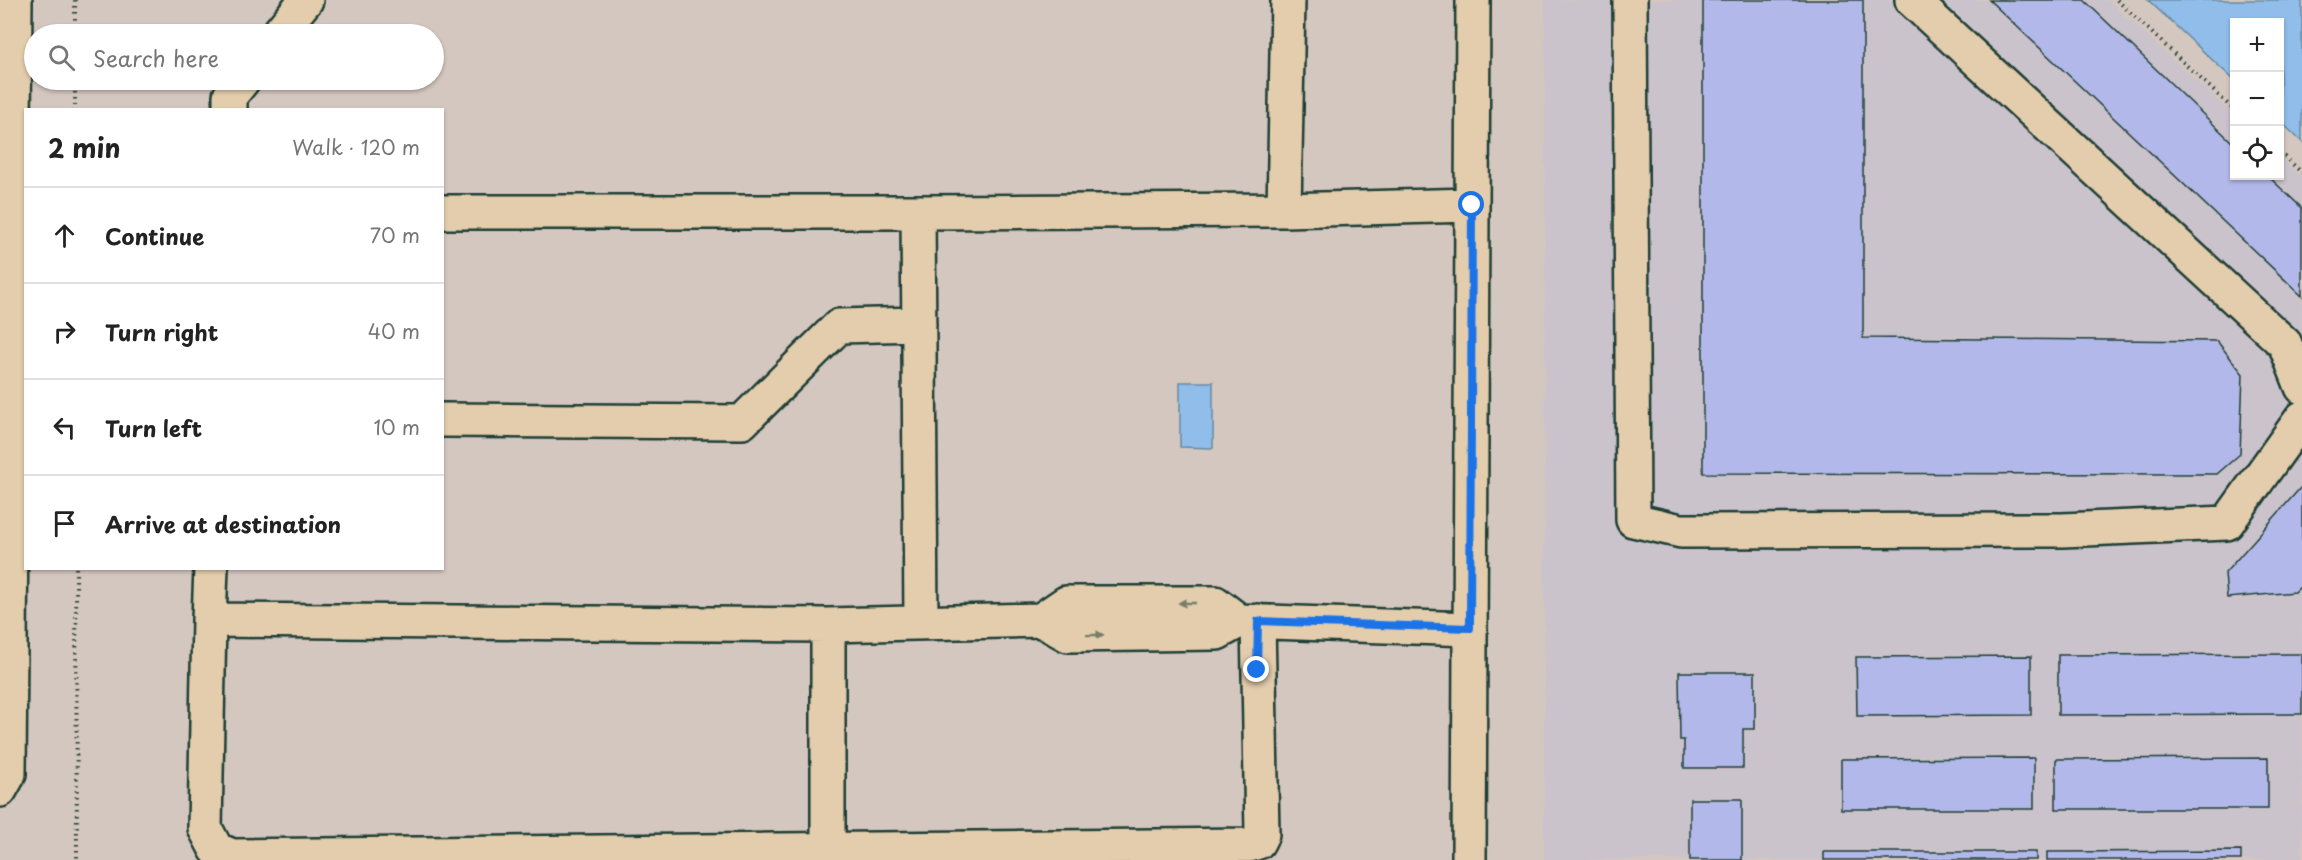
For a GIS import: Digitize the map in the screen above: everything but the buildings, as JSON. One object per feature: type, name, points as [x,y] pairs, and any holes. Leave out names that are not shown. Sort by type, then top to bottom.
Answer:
[{"type":"street","points":[[0,790],[9,774],[6,343],[15,0]]},
{"type":"street","points":[[286,24],[306,0]]},
{"type":"street","points":[[1284,210],[1288,0]]},
{"type":"street","points":[[1469,860],[1473,0]]},
{"type":"street","points":[[1630,0],[1633,520],[1681,531],[2062,530],[2227,523],[2302,418]]},
{"type":"street","points":[[1912,0],[2285,344],[2302,387]]},
{"type":"street","points":[[230,108],[230,96],[235,90]]},
{"type":"street","points":[[444,212],[1284,210],[1472,205]]},
{"type":"street","points":[[918,212],[921,622]]},
{"type":"street","points":[[444,420],[742,422],[839,326],[919,324]]},
{"type":"street","points":[[211,570],[205,828],[216,849],[232,856],[1249,845],[1258,842],[1262,834],[1248,621]]},
{"type":"street","points":[[209,620],[828,625],[1041,620],[1066,603],[1215,603],[1248,621],[1470,628]]},
{"type":"street","points":[[828,625],[828,849]]},
{"type":"path","points":[[75,0],[75,24]]},
{"type":"path","points":[[2117,0],[2230,105]]},
{"type":"path","points":[[75,90],[75,108]]},
{"type":"path","points":[[2284,156],[2302,173]]},
{"type":"path","points":[[76,570],[77,860]]},
{"type":"shaded area","points":[[1545,0],[2108,0],[2230,112],[2230,180],[2284,180],[2284,161],[2302,177],[2302,860],[1544,860]]},
{"type":"water","points":[[2148,0],[2302,0],[2302,142],[2284,125],[2284,18],[2230,18],[2230,76]]},
{"type":"water","points":[[1180,382],[1213,382],[1213,448],[1180,447]]},
{"type":"route","points":[[1257,670],[1258,621],[1470,628],[1472,205]]}]
